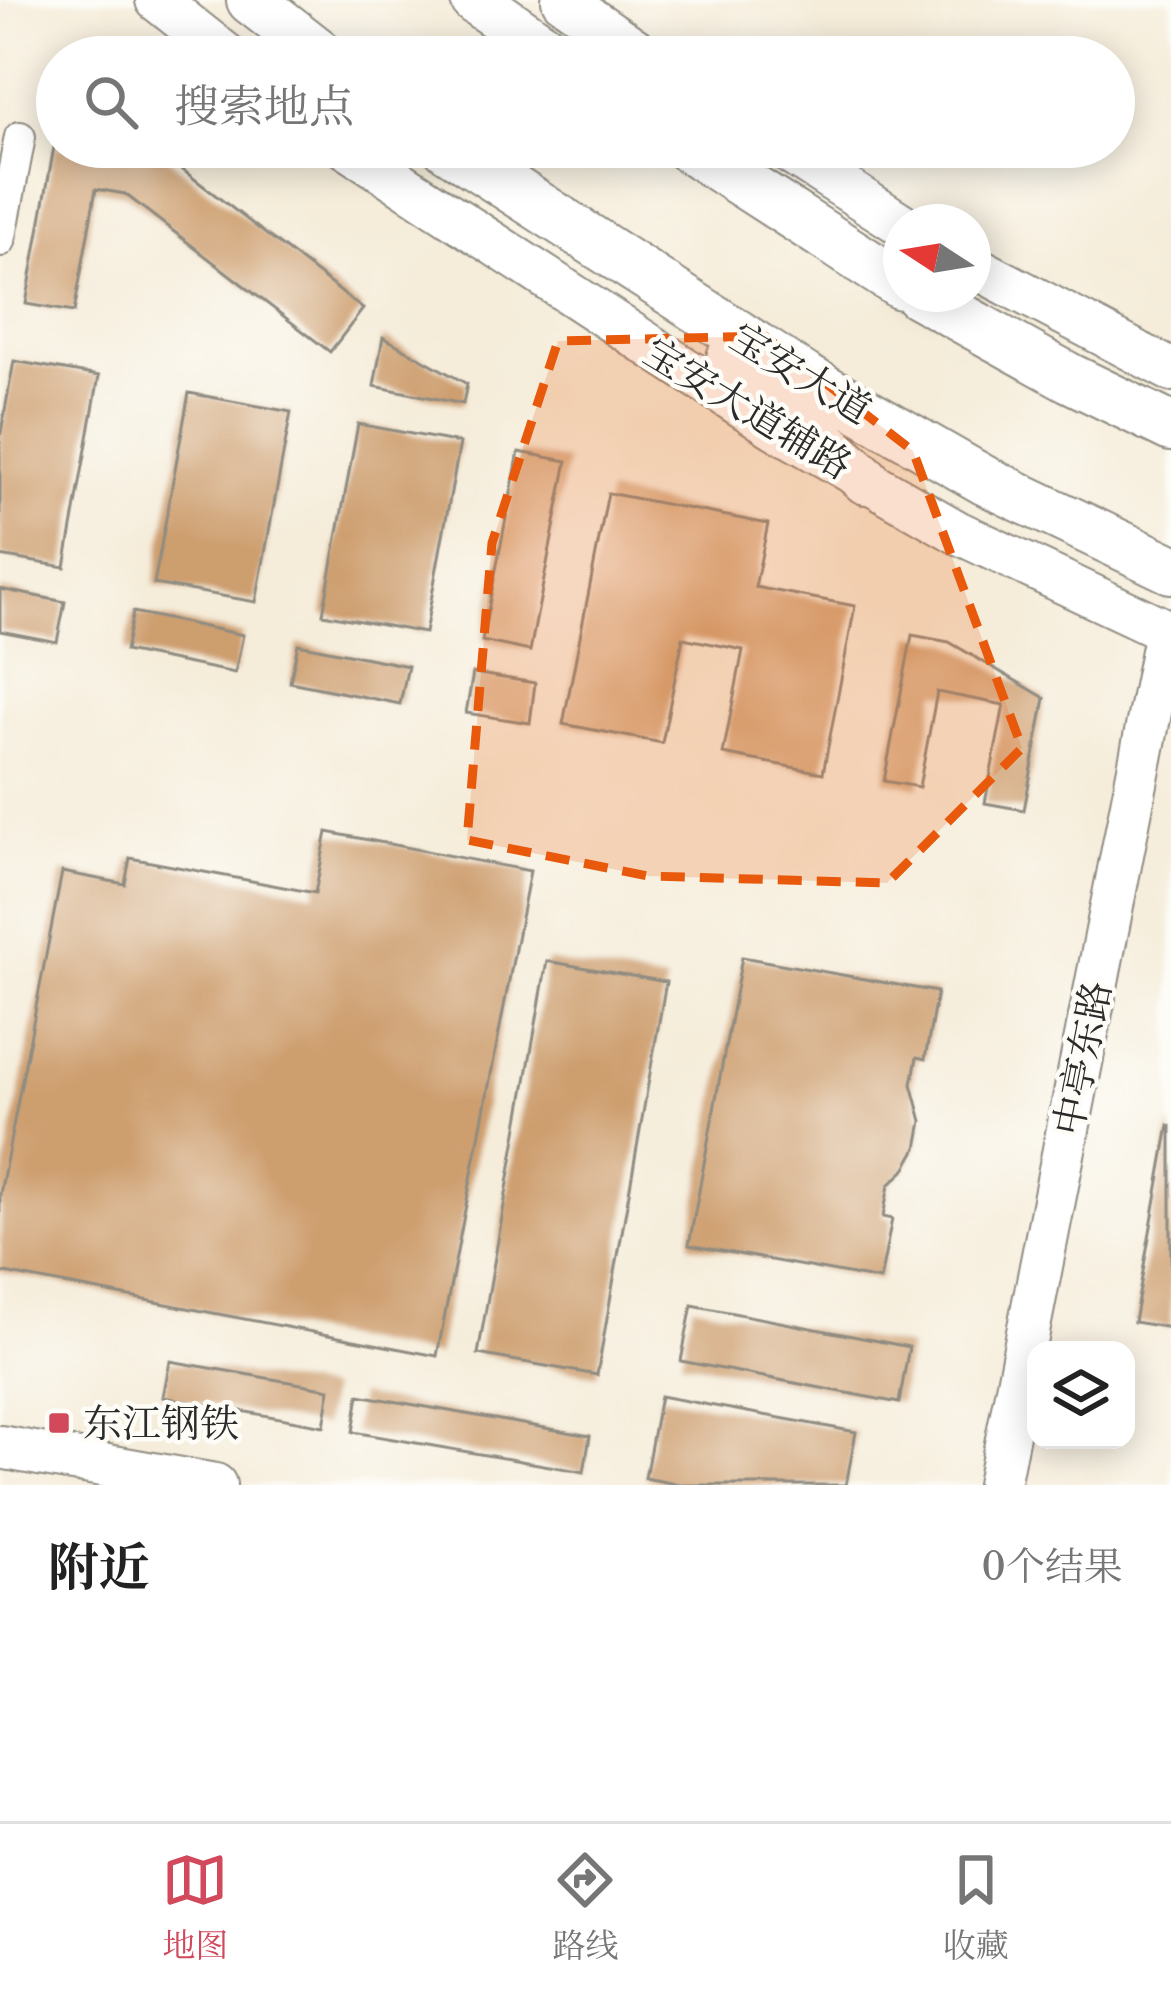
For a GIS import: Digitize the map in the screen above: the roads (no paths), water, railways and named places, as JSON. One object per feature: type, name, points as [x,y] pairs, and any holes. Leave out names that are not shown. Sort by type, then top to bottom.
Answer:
[{"type":"main road","points":[[157,0],[203,36]]},
{"type":"main road","points":[[251,0],[297,36]]},
{"type":"main road","points":[[476,0],[527,36]]},
{"type":"main road","points":[[563,0],[615,36]]},
{"type":"main road","name":"宝安大道辅路","points":[[377,168],[774,427],[957,532],[1168,632]]},
{"type":"main road","name":"宝安大道","points":[[479,168],[804,377],[984,481],[1171,569]]},
{"type":"main road","points":[[720,168],[883,273]]},
{"type":"main road","points":[[814,168],[883,212]]},
{"type":"main road","points":[[630,266],[866,480]]},
{"type":"main road","points":[[991,275],[1171,370]]},
{"type":"main road","points":[[951,312],[1171,428]]},
{"type":"main road","name":"中亭东路","points":[[998,1485],[1168,632]]},
{"type":"main road","points":[[0,1447],[215,1485]]},
{"type":"street","points":[[0,241],[20,137]]},
{"type":"place","name":"东江钢铁","points":[[59,1423]]}]
